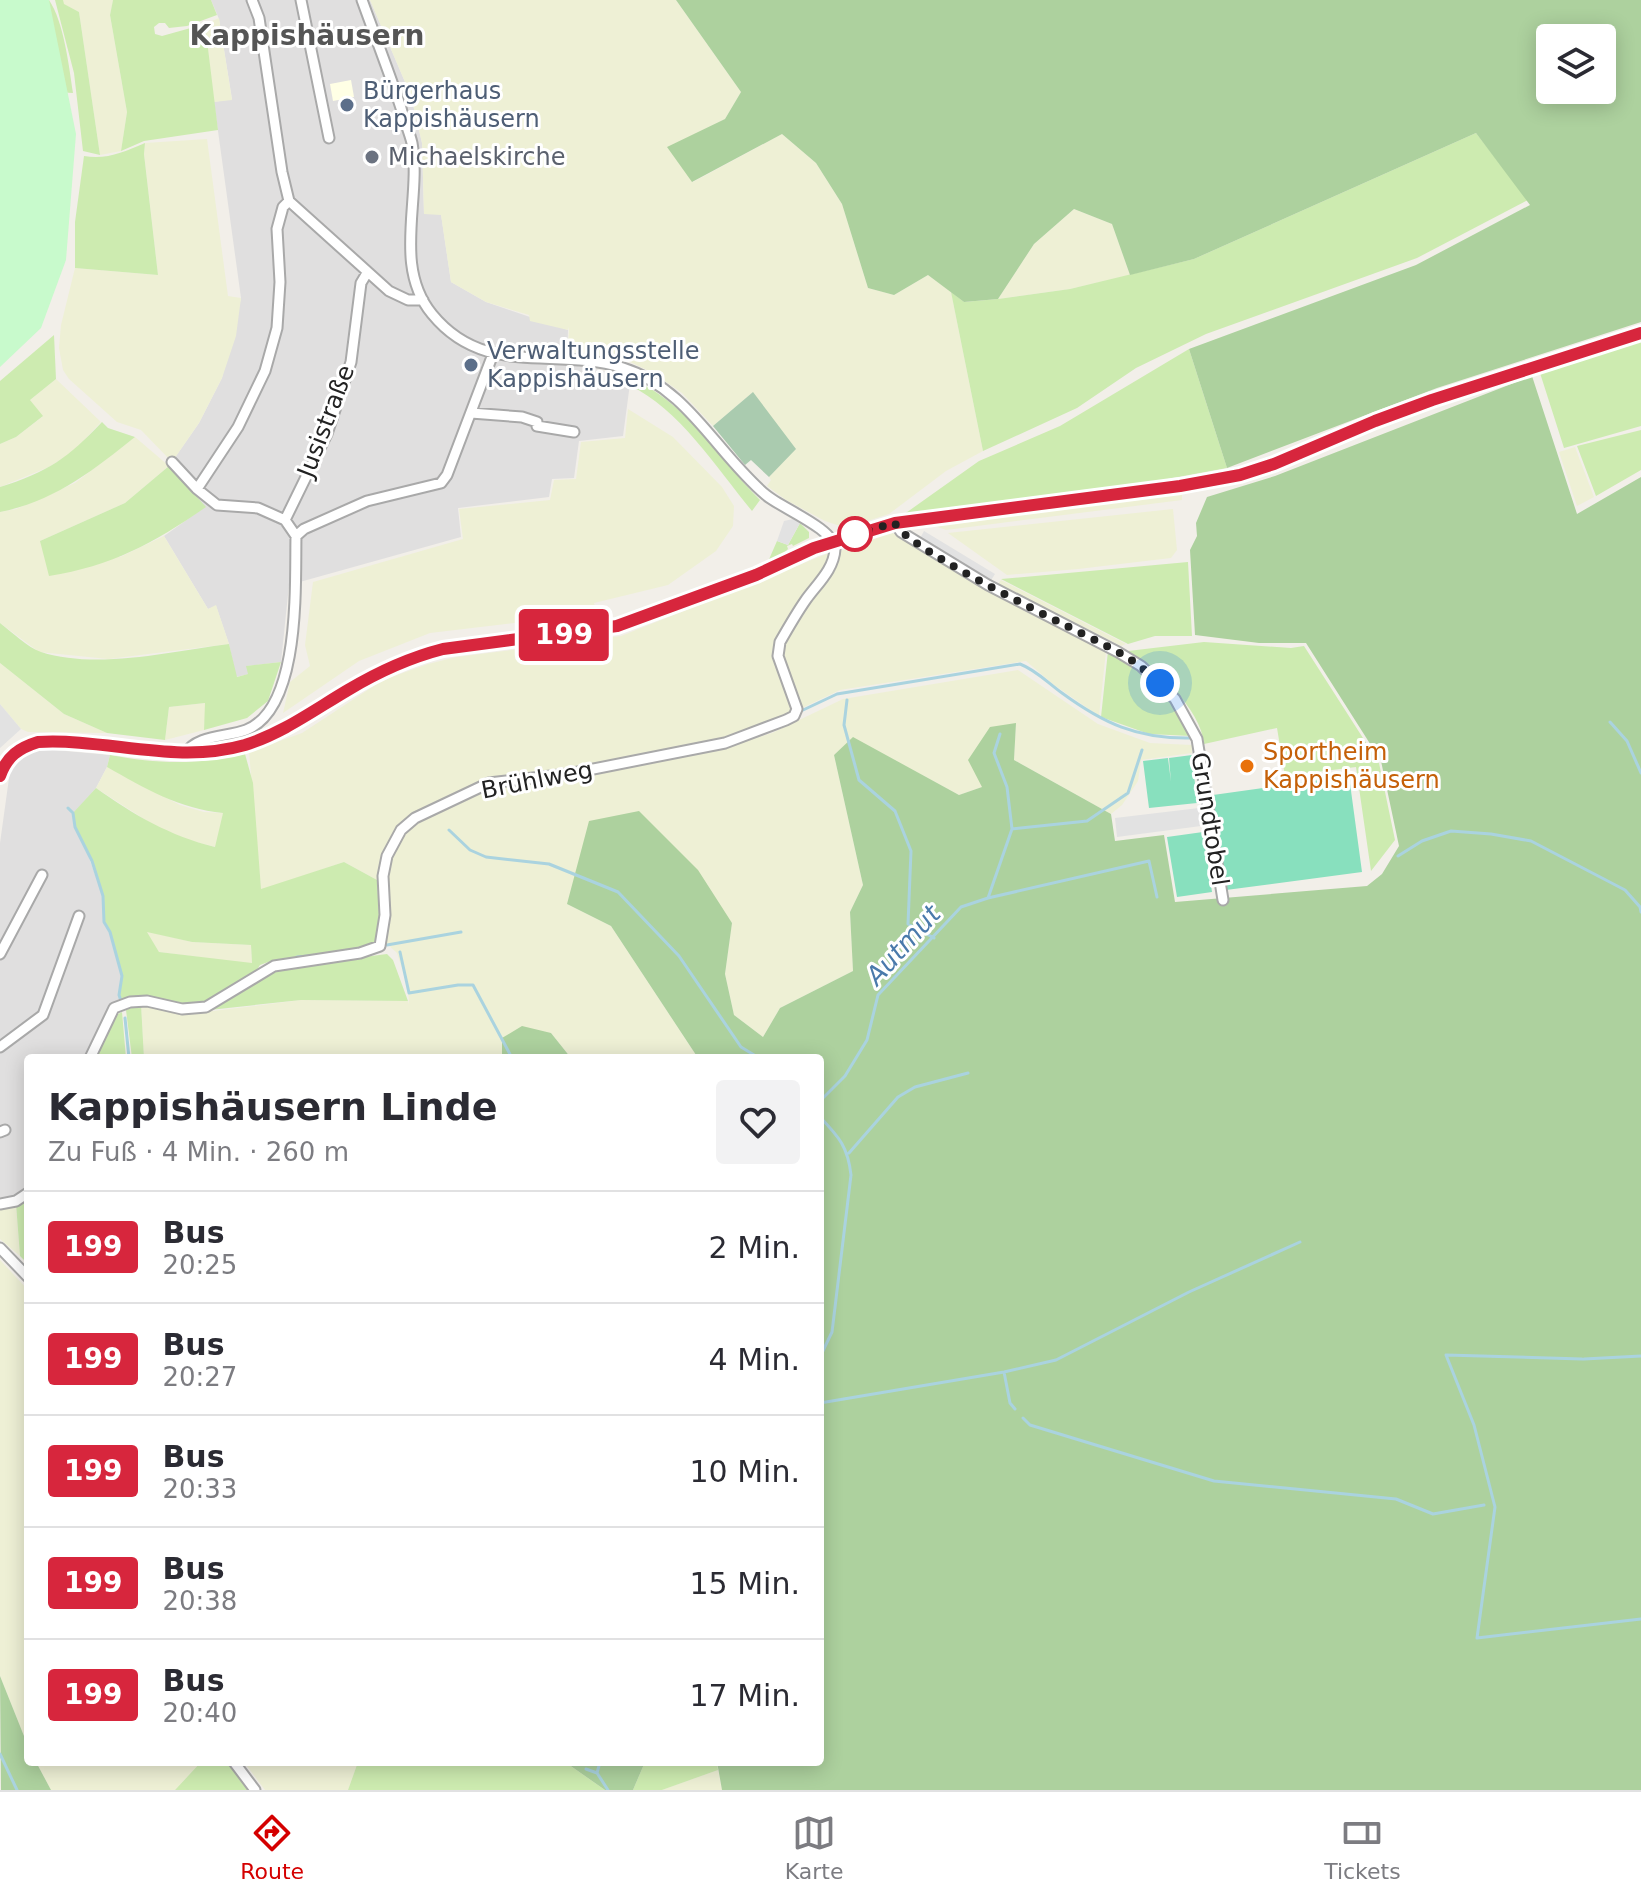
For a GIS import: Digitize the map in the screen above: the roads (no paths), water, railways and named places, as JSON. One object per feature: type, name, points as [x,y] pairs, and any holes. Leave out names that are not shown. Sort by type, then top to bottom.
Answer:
[{"type":"main road","points":[[0,776],[3,767],[17,750],[38,742],[185,754],[225,750],[264,738],[297,722],[368,679],[417,656],[443,649],[617,626],[711,593],[833,541],[895,523],[1180,486],[1240,475],[1447,395],[1641,333]]},
{"type":"street","points":[[252,0],[259,18],[289,201],[389,291],[408,300],[423,300]]},
{"type":"street","points":[[301,0],[329,138]]},
{"type":"street","points":[[362,0],[412,144],[410,265],[432,315],[477,349],[493,354],[535,360],[585,360],[621,367],[650,378],[676,397],[766,495],[818,526],[833,541]]},
{"type":"street","points":[[197,489],[238,427],[265,371],[277,328],[280,282],[277,229],[283,207],[289,201]]},
{"type":"street","name":"Jusistraße","points":[[285,520],[333,417],[351,362],[361,283],[367,273]]},
{"type":"street","points":[[296,536],[304,529],[367,501],[441,483],[447,475],[493,354]]},
{"type":"street","points":[[471,413],[522,417],[537,422],[537,426],[574,432]]},
{"type":"street","points":[[172,462],[217,505],[258,508],[285,520],[296,536],[294,609],[279,696],[261,721],[248,729],[196,743],[185,754]]},
{"type":"street","name":"Grundtobel","points":[[895,523],[901,532],[988,585],[1141,666],[1175,699],[1197,739],[1223,900]]},
{"type":"street","name":"Brühlweg","points":[[92,1054],[114,1008],[130,1002],[147,1001],[182,1009],[206,1007],[274,966],[360,953],[380,946],[385,915],[383,876],[387,856],[401,830],[415,818],[489,783],[568,774],[725,743],[794,716],[797,705],[778,656],[780,642],[830,566],[835,550],[833,541]]},
{"type":"street","points":[[0,954],[42,875]]},
{"type":"street","points":[[0,1047],[43,1015],[79,916]]},
{"type":"street","points":[[0,1204],[16,1201],[24,1196]]},
{"type":"street","points":[[0,1248],[24,1273]]},
{"type":"street","points":[[237,1766],[255,1790]]},
{"type":"waterway","points":[[801,711],[837,694],[1020,664],[1107,721],[1153,736],[1190,738]]},
{"type":"waterway","points":[[847,700],[844,725],[859,780],[895,811],[911,851],[908,924],[934,938]]},
{"type":"waterway","points":[[1610,722],[1627,741],[1641,773]]},
{"type":"waterway","points":[[988,898],[1012,829],[1007,787],[994,753],[1000,734]]},
{"type":"waterway","points":[[1012,829],[1087,821],[1128,793],[1142,750]]},
{"type":"waterway","points":[[68,808],[73,813],[75,827],[92,861],[103,896],[104,922],[110,932],[122,976],[119,995],[121,1001],[125,1000]]},
{"type":"waterway","points":[[449,830],[470,850],[486,857],[549,864],[618,892],[679,956],[741,1047],[752,1054]]},
{"type":"waterway","points":[[1398,856],[1422,841],[1451,831],[1531,841],[1625,890],[1641,912]]},
{"type":"waterway","name":"Autmut","points":[[824,1097],[845,1076],[867,1040],[878,995],[961,907],[1149,861],[1157,897]]},
{"type":"waterway","points":[[387,945],[461,932]]},
{"type":"waterway","points":[[400,952],[409,993],[473,985],[510,1054]]},
{"type":"waterway","points":[[297,957],[309,956]]},
{"type":"waterway","points":[[125,1018],[129,1054]]},
{"type":"waterway","points":[[849,1153],[898,1097],[915,1087],[968,1073]]},
{"type":"waterway","name":"Autmut","points":[[824,1122],[842,1143],[851,1175],[832,1332],[824,1349]]},
{"type":"waterway","points":[[824,1402],[1004,1372],[1056,1360],[1189,1292],[1300,1242]]},
{"type":"waterway","points":[[1582,1359],[1446,1355],[1474,1425],[1495,1507],[1477,1638],[1641,1619]]},
{"type":"waterway","points":[[1584,1359],[1641,1356]]},
{"type":"waterway","points":[[1004,1372],[1010,1403],[1015,1409]]},
{"type":"waterway","points":[[1023,1418],[1030,1425],[1214,1481],[1396,1499],[1433,1514],[1484,1505]]},
{"type":"waterway","points":[[0,1754],[17,1790]]},
{"type":"waterway","name":"Autmut","points":[[599,1766],[597,1773],[608,1790]]},
{"type":"waterway","points":[[586,1769],[597,1773]]},
{"type":"place","name":"Bürgerhaus Kappishäusern","points":[[347,105]]},
{"type":"place","name":"Michaelskirche","points":[[372,157]]},
{"type":"place","name":"Verwaltungsstelle Kappishäusern","points":[[471,365]]},
{"type":"place","name":"Sportheim Kappishäusern","points":[[1247,766]]},
{"type":"district","name":"Kappishäusern","points":[[307,35]]}]
